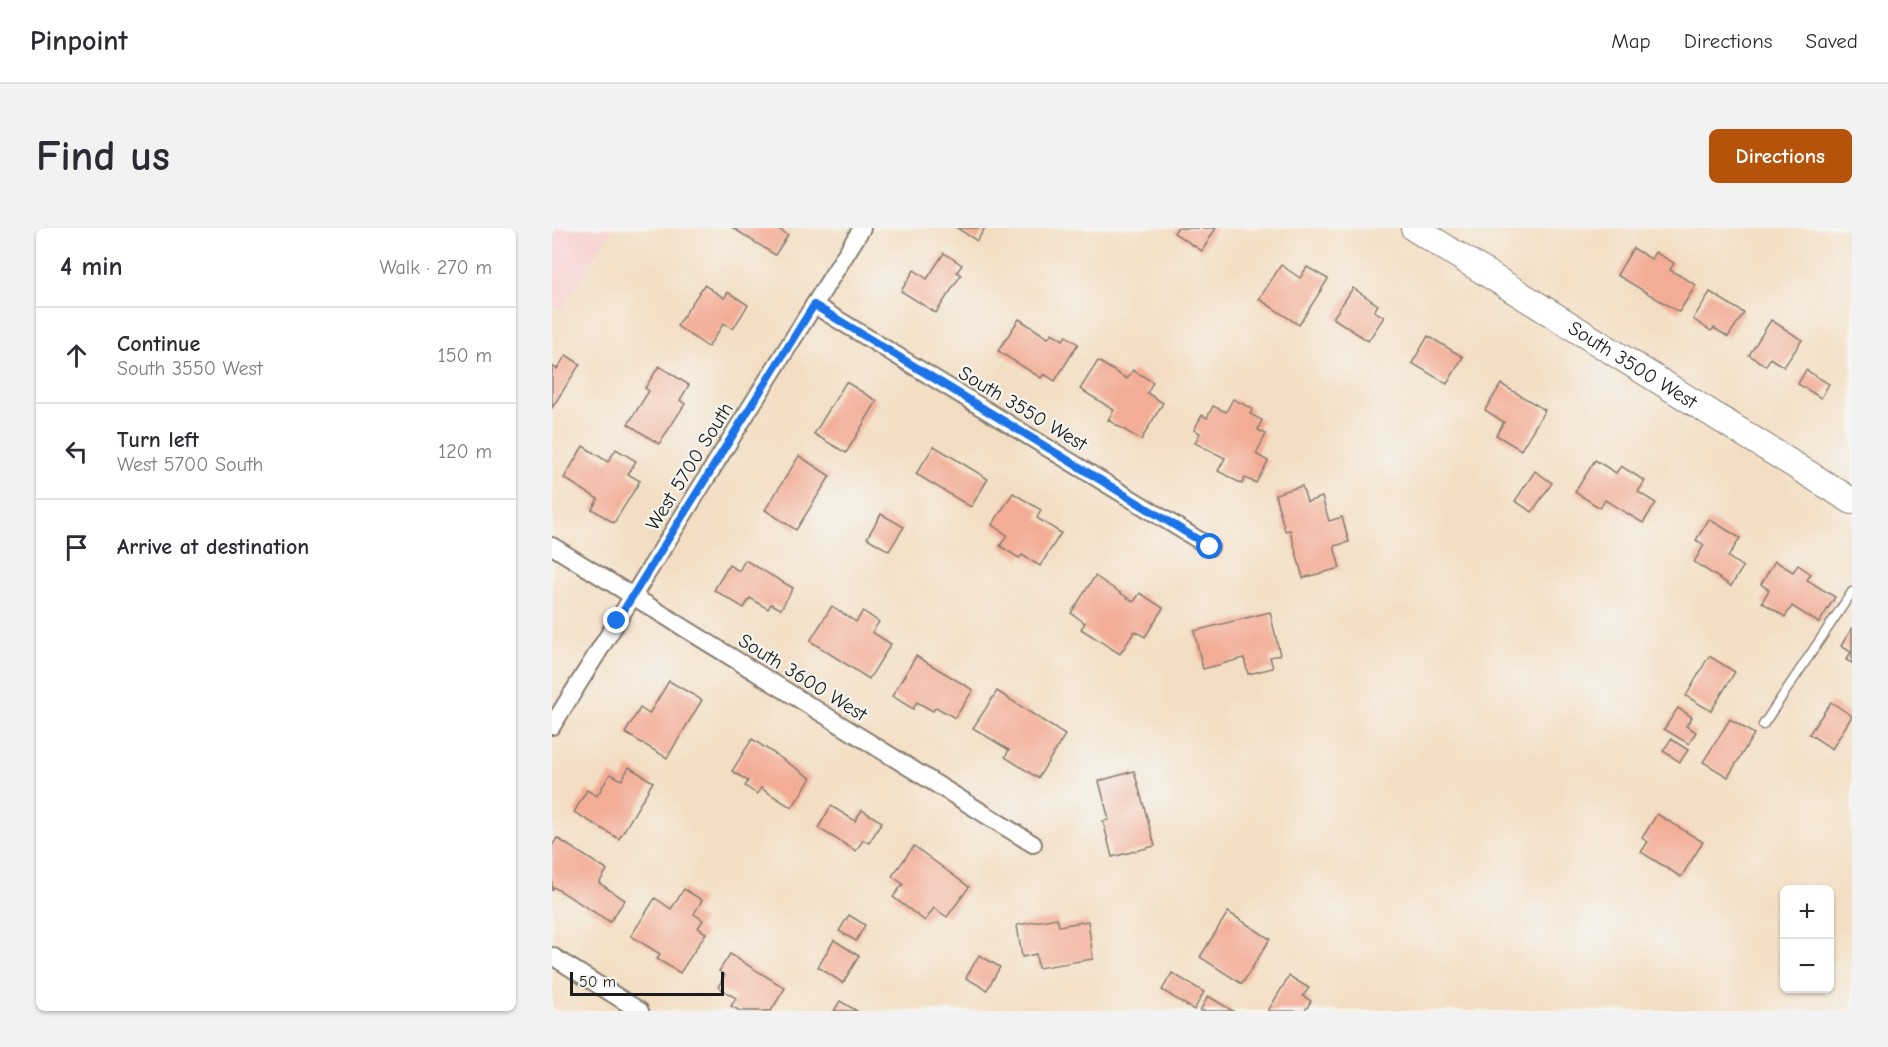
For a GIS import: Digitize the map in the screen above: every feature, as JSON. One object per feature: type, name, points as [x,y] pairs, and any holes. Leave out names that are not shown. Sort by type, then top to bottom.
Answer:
[{"type":"main road","name":"South 3500 West","points":[[1414,228],[1852,501]]},
{"type":"street","name":"West 5700 South","points":[[552,726],[862,228]]},
{"type":"street","name":"South 3550 West","points":[[814,305],[1210,547]]},
{"type":"street","name":"South 3600 West","points":[[552,546],[1033,844]]},
{"type":"street","points":[[552,957],[640,1011]]},
{"type":"lane","points":[[1763,725],[1852,592]]},
{"type":"shaded area","points":[[552,228],[612,228],[561,310],[552,305]]},
{"type":"building","points":[[733,228],[777,228],[788,235],[775,255]]},
{"type":"building","points":[[957,228],[985,228],[977,241]]},
{"type":"building","points":[[1177,228],[1216,228],[1202,251],[1174,233]]},
{"type":"building","points":[[1633,248],[1651,259],[1655,252],[1674,263],[1670,270],[1696,285],[1679,312],[1617,275]]},
{"type":"building","points":[[944,253],[962,265],[957,272],[961,275],[936,313],[901,291],[914,270],[927,279]]},
{"type":"building","points":[[1281,265],[1300,278],[1307,267],[1328,279],[1299,325],[1259,299]]},
{"type":"building","points":[[704,285],[724,298],[728,292],[748,305],[733,329],[724,323],[708,347],[677,326]]},
{"type":"building","points":[[1353,288],[1378,305],[1374,311],[1384,317],[1368,341],[1333,318]]},
{"type":"building","points":[[1710,292],[1744,313],[1728,337],[1714,328],[1711,331],[1693,319]]},
{"type":"building","points":[[1019,319],[1048,338],[1052,333],[1063,340],[1066,336],[1078,344],[1055,381],[1044,374],[1041,378],[998,351]]},
{"type":"building","points":[[1771,320],[1802,340],[1784,367],[1770,358],[1766,366],[1749,355]]},
{"type":"building","points":[[1428,336],[1463,357],[1447,384],[1412,363]]},
{"type":"building","points":[[566,355],[580,364],[552,408],[552,366],[557,369]]},
{"type":"building","points":[[1098,361],[1127,379],[1133,370],[1153,382],[1147,393],[1163,403],[1141,440],[1108,420],[1114,410],[1080,389]]},
{"type":"building","points":[[659,366],[689,385],[680,400],[685,404],[659,444],[628,424],[649,391],[645,388]]},
{"type":"building","points":[[1806,370],[1829,384],[1821,398],[1798,384]]},
{"type":"building","points":[[846,382],[877,401],[846,453],[814,434]]},
{"type":"building","points":[[1501,384],[1545,410],[1521,450],[1496,435],[1504,422],[1485,410]]},
{"type":"building","points":[[1233,399],[1253,409],[1250,414],[1262,420],[1258,430],[1266,434],[1256,454],[1268,461],[1256,483],[1245,478],[1242,484],[1218,471],[1225,458],[1195,443],[1200,433],[1194,430],[1202,415],[1207,418],[1213,406],[1226,412]]},
{"type":"building","points":[[583,446],[608,462],[616,449],[636,461],[628,474],[640,481],[614,523],[592,509],[598,499],[564,478]]},
{"type":"building","points":[[934,446],[988,479],[971,507],[916,474]]},
{"type":"building","points":[[799,456],[830,476],[796,530],[765,510]]},
{"type":"building","points":[[1595,460],[1616,473],[1621,466],[1645,481],[1638,492],[1656,503],[1643,523],[1605,500],[1600,508],[1575,492]]},
{"type":"building","points":[[1535,471],[1552,483],[1532,512],[1515,501]]},
{"type":"building","points":[[1302,486],[1307,502],[1322,497],[1329,521],[1342,517],[1349,542],[1334,546],[1340,568],[1303,578],[1290,530],[1285,531],[1275,494]]},
{"type":"building","points":[[1013,493],[1041,510],[1037,518],[1061,533],[1040,566],[1022,555],[1019,558],[1000,546],[1007,535],[992,525]]},
{"type":"building","points":[[881,514],[904,527],[889,551],[867,538]]},
{"type":"building","points":[[1709,519],[1740,538],[1728,557],[1743,567],[1731,586],[1694,562],[1704,545],[1696,540]]},
{"type":"building","points":[[745,560],[793,588],[781,609],[771,604],[768,609],[750,598],[744,608],[714,590],[729,565],[739,571]]},
{"type":"building","points":[[1775,561],[1793,572],[1798,565],[1811,574],[1807,580],[1835,597],[1819,623],[1792,606],[1785,617],[1762,602],[1769,590],[1761,584]]},
{"type":"building","points":[[1095,576],[1134,602],[1140,593],[1163,608],[1145,637],[1135,631],[1120,654],[1081,629],[1085,623],[1071,613]]},
{"type":"building","points":[[832,606],[856,622],[863,611],[879,622],[872,632],[891,644],[869,679],[810,641]]},
{"type":"building","points":[[1270,612],[1280,655],[1270,657],[1273,668],[1248,674],[1244,658],[1203,669],[1194,631]]},
{"type":"building","points":[[1852,628],[1852,663],[1846,660],[1851,652],[1841,646]]},
{"type":"building","points":[[916,656],[973,690],[955,718],[936,707],[933,711],[917,702],[913,709],[892,696]]},
{"type":"building","points":[[1709,656],[1735,672],[1711,711],[1686,696]]},
{"type":"building","points":[[669,681],[702,700],[667,758],[625,733],[640,708],[649,714]]},
{"type":"building","points":[[997,691],[1065,735],[1038,778],[1005,757],[1009,750],[973,728]]},
{"type":"building","points":[[1831,702],[1852,716],[1832,749],[1809,734]]},
{"type":"building","points":[[1678,708],[1692,717],[1686,726],[1696,732],[1689,744],[1664,729]]},
{"type":"building","points":[[1730,719],[1754,734],[1728,777],[1703,762]]},
{"type":"building","points":[[752,739],[811,778],[792,808],[761,788],[757,794],[745,786],[748,781],[732,771]]},
{"type":"building","points":[[1671,739],[1688,750],[1680,762],[1663,751]]},
{"type":"building","points":[[629,767],[653,782],[619,839],[574,812],[587,790],[597,796],[610,774],[622,780]]},
{"type":"building","points":[[1134,771],[1155,846],[1112,857],[1103,821],[1109,820],[1099,781]]},
{"type":"building","points":[[831,806],[855,821],[862,810],[882,822],[869,843],[863,840],[856,851],[818,828]]},
{"type":"building","points":[[1657,814],[1703,842],[1681,877],[1641,852],[1648,842],[1642,838]]},
{"type":"building","points":[[557,838],[607,870],[599,883],[625,900],[610,922],[554,887],[552,891],[552,846]]},
{"type":"building","points":[[914,846],[969,887],[947,917],[934,908],[925,921],[893,897],[903,884],[892,876]]},
{"type":"building","points":[[684,889],[702,900],[694,914],[703,920],[698,928],[706,933],[680,973],[657,959],[660,954],[631,936],[655,898],[671,909]]},
{"type":"building","points":[[1228,912],[1270,939],[1242,984],[1200,957]]},
{"type":"building","points":[[849,915],[865,925],[856,941],[839,931]]},
{"type":"building","points":[[1057,918],[1059,926],[1088,921],[1093,959],[1038,968],[1036,954],[1022,957],[1017,925]]},
{"type":"building","points":[[834,940],[859,956],[843,983],[818,967]]},
{"type":"building","points":[[730,954],[785,988],[771,1011],[740,1011],[731,1006],[736,998],[718,987],[725,975],[719,971]]},
{"type":"building","points":[[979,955],[1000,967],[987,990],[966,978]]},
{"type":"building","points":[[1172,973],[1204,992],[1194,1010],[1162,990]]},
{"type":"building","points":[[1289,976],[1309,988],[1303,996],[1311,1001],[1305,1011],[1268,1011]]},
{"type":"building","points":[[1208,996],[1233,1011],[1200,1011]]},
{"type":"building","points":[[840,1001],[857,1011],[834,1011]]},
{"type":"route","points":[[617,621],[814,305],[1210,547]]}]
